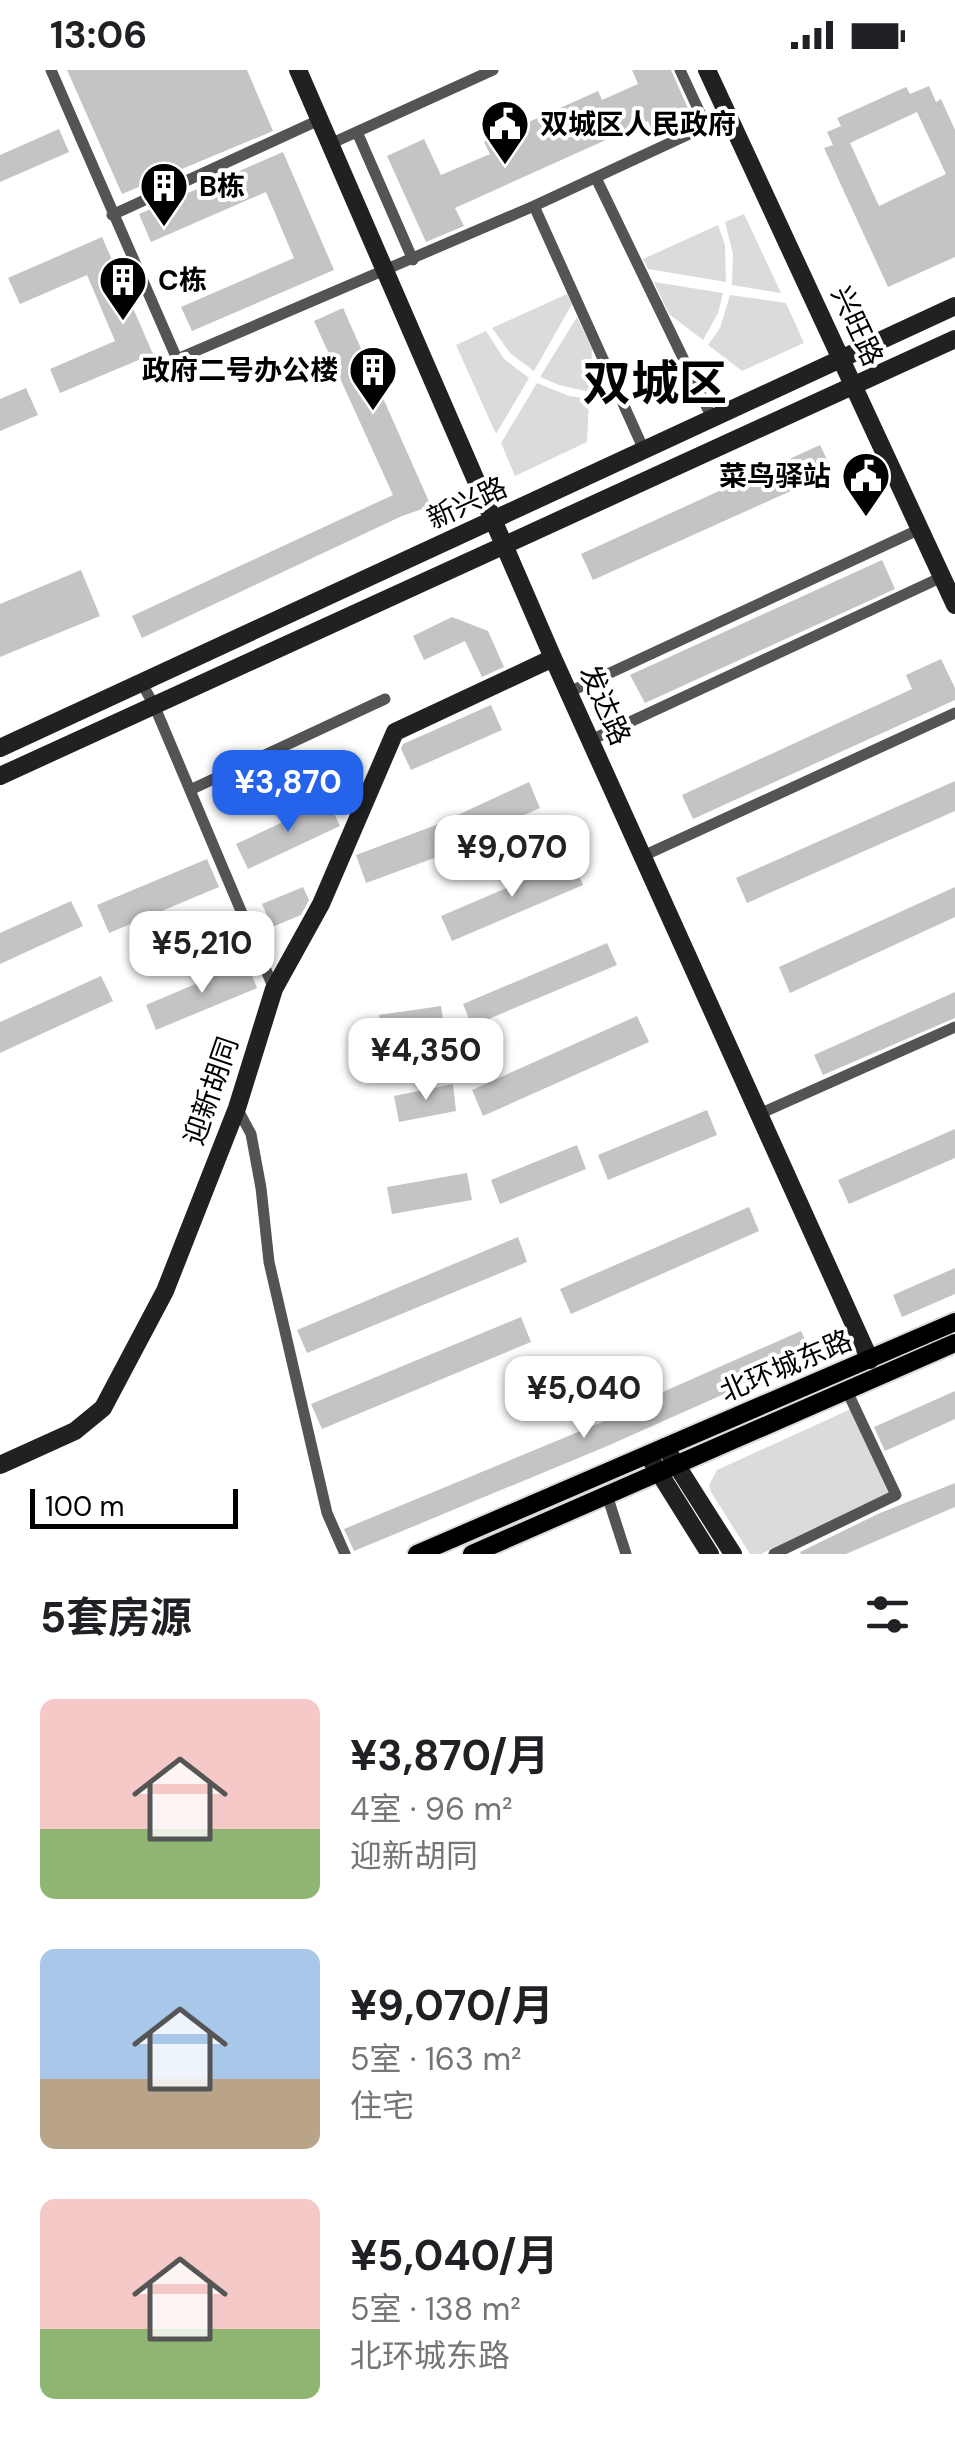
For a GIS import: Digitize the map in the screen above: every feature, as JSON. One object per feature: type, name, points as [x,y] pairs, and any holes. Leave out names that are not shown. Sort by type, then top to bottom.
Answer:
[{"type":"main road","name":"北环城东路","points":[[418,1554],[955,1322]]},
{"type":"main road","name":"北环城东路","points":[[472,1554],[955,1343]]},
{"type":"street","points":[[51,70],[178,359],[386,272],[728,116]]},
{"type":"street","name":"发达路","points":[[298,70],[569,692],[870,1360]]},
{"type":"street","points":[[330,144],[493,70]]},
{"type":"street","points":[[680,70],[706,126]]},
{"type":"street","name":"兴旺路","points":[[708,70],[950,589]]},
{"type":"street","points":[[112,214],[319,120]]},
{"type":"street","points":[[357,132],[413,260]]},
{"type":"street","points":[[596,178],[712,418]]},
{"type":"street","points":[[534,206],[644,450]]},
{"type":"street","name":"新兴路","points":[[0,748],[955,306]]},
{"type":"street","name":"新兴路","points":[[0,776],[955,339]]},
{"type":"street","points":[[569,692],[920,529]]},
{"type":"street","points":[[591,740],[950,589]]},
{"type":"street","name":"迎新胡同","points":[[0,1465],[75,1431],[103,1408],[165,1291],[237,1108],[274,989],[322,904],[395,732],[554,658]]},
{"type":"street","points":[[140,682],[154,705],[274,989]]},
{"type":"street","points":[[190,790],[384,699]]},
{"type":"street","points":[[643,856],[955,713]]},
{"type":"street","points":[[759,1114],[955,1028]]},
{"type":"street","points":[[237,1108],[251,1134],[262,1188],[268,1262],[327,1513],[345,1554]]},
{"type":"street","points":[[774,1554],[896,1495],[847,1391]]},
{"type":"street","points":[[665,1447],[734,1554]]},
{"type":"street","points":[[648,1456],[710,1554]]},
{"type":"street","points":[[607,1495],[626,1554]]},
{"type":"shaded area","points":[[744,214],[781,293],[732,285],[733,254],[725,222]]},
{"type":"shaded area","points":[[718,225],[725,245],[726,282],[648,269],[643,259]]},
{"type":"shaded area","points":[[654,282],[723,293],[718,313],[703,340],[669,314]]},
{"type":"shaded area","points":[[567,294],[572,304],[534,371],[511,354],[492,328]]},
{"type":"shaded area","points":[[730,295],[786,303],[804,343],[742,371],[708,345],[720,328]]},
{"type":"shaded area","points":[[577,317],[592,349],[590,392],[540,377]]},
{"type":"shaded area","points":[[486,331],[504,359],[529,378],[496,434],[456,345]]},
{"type":"shaded area","points":[[537,383],[569,396],[589,399],[587,442],[515,476],[501,443]]},
{"type":"shaded area","points":[[851,1409],[890,1492],[761,1554],[750,1554],[711,1492],[709,1485],[717,1470]]},
{"type":"building","points":[[67,70],[247,70],[273,131],[122,194]]},
{"type":"building","name":"双城区人民政府","points":[[632,70],[671,70],[694,122],[656,139],[648,121],[455,208],[464,226],[426,242],[387,156],[424,139],[441,175],[490,154],[484,142],[598,91],[602,100],[638,84]]},
{"type":"building","points":[[929,86],[936,102],[941,99],[955,130],[955,257],[888,287],[824,148],[833,145],[827,132],[841,126],[837,118],[906,87],[910,94]],"holes":[[[917,112],[946,174],[879,206],[850,143]]]},
{"type":"building","points":[[59,129],[69,152],[0,182],[0,155]]},
{"type":"building","name":"B栋","points":[[283,152],[334,270],[192,331],[181,307],[294,258],[266,192],[151,242],[139,214]]},
{"type":"building","name":"C栋","points":[[102,237],[153,354],[60,393],[50,369],[115,341],[87,275],[20,304],[8,278]]},
{"type":"building","points":[[343,308],[431,506],[142,638],[132,616],[393,495],[314,321]]},
{"type":"building","points":[[26,388],[38,415],[0,431],[0,399]]},
{"type":"building","points":[[820,445],[833,472],[593,580],[581,554]]},
{"type":"building","points":[[882,560],[895,589],[645,703],[630,675]]},
{"type":"building","points":[[81,570],[100,616],[0,657],[0,604]]},
{"type":"building","points":[[452,617],[488,631],[504,667],[482,677],[465,641],[424,660],[413,636]]},
{"type":"building","points":[[941,659],[955,688],[955,700],[693,819],[682,795],[912,689],[906,675]]},
{"type":"building","points":[[491,705],[502,730],[411,770],[401,749],[403,744]]},
{"type":"building","points":[[955,781],[955,811],[747,903],[736,878]]},
{"type":"building","points":[[529,782],[540,808],[436,854],[437,857],[366,883],[356,855],[436,825]]},
{"type":"building","points":[[328,801],[340,826],[248,869],[236,844]]},
{"type":"building","points":[[207,859],[219,887],[109,933],[97,905]]},
{"type":"building","points":[[572,860],[583,885],[452,941],[441,916]]},
{"type":"building","points":[[303,887],[309,900],[301,915],[272,927],[262,904]]},
{"type":"building","points":[[955,887],[955,917],[790,993],[779,967]]},
{"type":"building","points":[[71,901],[83,926],[0,964],[0,933]]},
{"type":"building","points":[[607,943],[617,965],[472,1026],[463,1004]]},
{"type":"building","points":[[247,962],[257,988],[156,1030],[146,1005]]},
{"type":"building","points":[[101,976],[113,1001],[0,1053],[0,1022]]},
{"type":"building","points":[[955,992],[955,1018],[823,1075],[814,1055]]},
{"type":"building","points":[[441,1006],[445,1032],[383,1041],[379,1015]]},
{"type":"building","points":[[637,1016],[649,1042],[483,1116],[472,1090]]},
{"type":"building","points":[[453,1084],[456,1111],[399,1122],[394,1096]]},
{"type":"building","points":[[707,1110],[717,1135],[608,1180],[598,1155]]},
{"type":"building","points":[[955,1129],[955,1158],[849,1204],[838,1180]]},
{"type":"building","points":[[577,1145],[586,1169],[500,1204],[491,1180]]},
{"type":"building","points":[[467,1173],[472,1200],[392,1214],[387,1187]]},
{"type":"building","points":[[749,1207],[759,1231],[571,1314],[560,1289]]},
{"type":"building","points":[[518,1237],[527,1262],[307,1353],[297,1330]]},
{"type":"building","points":[[955,1268],[955,1294],[902,1317],[893,1295]]},
{"type":"building","points":[[521,1317],[531,1342],[322,1429],[311,1404]]},
{"type":"building","points":[[801,1331],[812,1355],[605,1447],[354,1551],[344,1529],[607,1420],[606,1417]]},
{"type":"building","points":[[955,1391],[955,1419],[885,1451],[874,1427]]},
{"type":"building","points":[[955,1483],[955,1507],[846,1554],[800,1552],[880,1513]]},
{"type":"place","name":"双城区人民政府","points":[[505,166]]},
{"type":"place","name":"B栋","points":[[164,228]]},
{"type":"place","name":"C栋","points":[[123,322]]},
{"type":"place","name":"政府二号办公楼","points":[[373,412]]},
{"type":"place","name":"菜鸟驿站","points":[[866,518]]},
{"type":"district","name":"双城区","points":[[655,383]]}]
